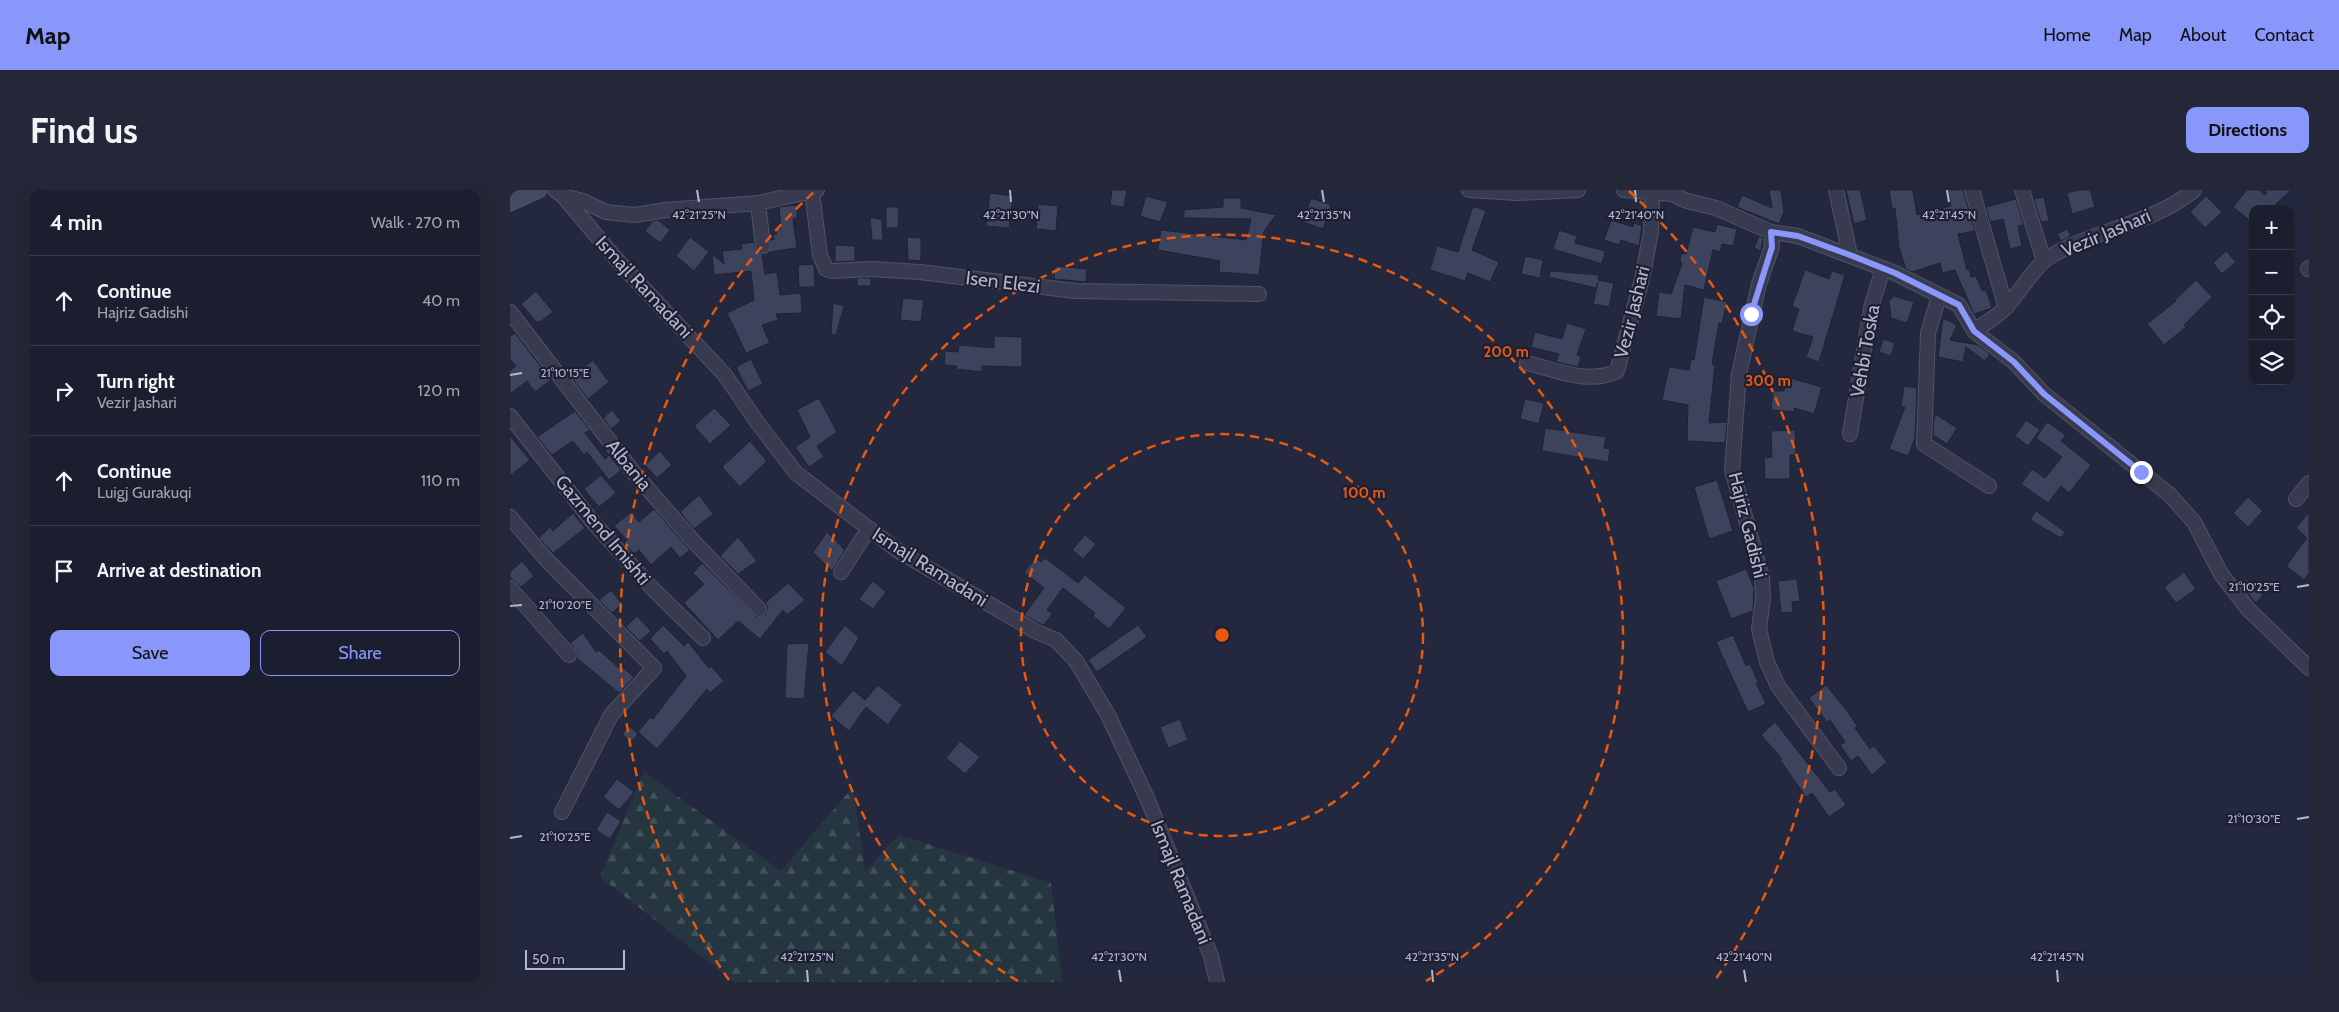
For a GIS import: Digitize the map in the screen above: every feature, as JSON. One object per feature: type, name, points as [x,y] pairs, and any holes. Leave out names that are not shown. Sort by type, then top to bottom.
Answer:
[{"type":"street","points":[[510,203],[539,190]]},
{"type":"street","points":[[1469,190],[1517,194],[1578,190]]},
{"type":"street","points":[[1624,190],[1672,194],[1686,201],[1716,208],[1771,232],[1798,236],[1883,268],[1959,305],[1974,331],[2014,362],[2044,394],[2170,495],[2194,522],[2221,574],[2248,609],[2309,668]]},
{"type":"street","points":[[1836,190],[1850,255]]},
{"type":"street","points":[[1972,190],[2006,308]]},
{"type":"street","name":"Vezir Jashari","points":[[2022,190],[2044,260]]},
{"type":"street","name":"Vezir Jashari","points":[[1974,331],[2006,308],[2044,260],[2074,243],[2118,227],[2183,199],[2194,190]]},
{"type":"street","points":[[559,193],[583,201],[606,212],[635,215],[666,210],[758,203],[815,191]]},
{"type":"street","name":"Isen Elezi","points":[[815,191],[820,255],[826,269],[832,271],[872,269],[920,272],[1075,291],[1260,294]]},
{"type":"street","name":"Vezir Jashari","points":[[1527,363],[1590,378],[1606,377],[1617,372],[1644,269],[1651,232],[1652,191]]},
{"type":"street","name":"Ismajl Ramadani","points":[[559,193],[617,260],[725,375],[757,422],[796,473],[838,503],[868,530],[896,550],[1035,631],[1056,640],[1076,661],[1108,715],[1147,798],[1211,956],[1217,982]]},
{"type":"street","points":[[758,203],[763,246]]},
{"type":"street","name":"Hajriz Gadishi","points":[[1771,232],[1772,247],[1755,299],[1739,374],[1732,470],[1762,577],[1763,599],[1759,629],[1767,662],[1778,686],[1839,768]]},
{"type":"street","name":"Vehbi Toska","points":[[1850,434],[1871,308],[1883,268]]},
{"type":"street","points":[[1939,296],[1928,333],[1924,444],[1989,486]]},
{"type":"street","name":"Albania","points":[[510,312],[634,473],[696,544],[759,609]]},
{"type":"street","name":"Gazmend Imishti","points":[[510,416],[592,521],[654,590],[703,638]]},
{"type":"street","points":[[2296,499],[2309,483]]},
{"type":"street","points":[[510,517],[545,558],[654,668],[611,715],[562,812]]},
{"type":"street","points":[[841,572],[868,530]]},
{"type":"street","points":[[510,588],[569,654]]},
{"type":"green space","points":[[644,772],[781,871],[853,787],[865,871],[899,835],[1051,883],[1062,982],[734,982],[600,877]]},
{"type":"building","points":[[1112,190],[1127,190],[1124,207],[1110,205]]},
{"type":"building","points":[[1769,190],[1781,190],[1784,212],[1779,224],[1737,207],[1742,195],[1772,208]]},
{"type":"building","points":[[1846,190],[1860,190],[1867,220],[1854,224]]},
{"type":"building","points":[[1889,190],[1913,190],[1917,215],[1951,206],[1948,190],[1963,190],[1975,231],[1958,234],[1967,270],[1969,269],[1971,277],[1976,276],[1982,291],[1986,290],[1992,308],[1974,314],[1955,270],[1942,273],[1940,263],[1912,272],[1906,269],[1899,248],[1895,208],[1892,209]]},
{"type":"building","points":[[2078,190],[2090,190],[2095,207],[2072,214],[2067,193]]},
{"type":"building","points":[[2247,190],[2259,190],[2265,195],[2267,193],[2263,190],[2291,190],[2275,205],[2249,205],[2249,220],[2233,207]]},
{"type":"building","points":[[990,193],[1013,196],[1009,228],[986,226]]},
{"type":"building","points":[[1146,196],[1168,202],[1160,222],[1140,216]]},
{"type":"building","points":[[2206,196],[2222,212],[2205,228],[2190,212]]},
{"type":"building","points":[[2044,197],[2049,221],[2041,222],[2034,199]]},
{"type":"building","points":[[1223,198],[1241,198],[1241,208],[1276,215],[1264,231],[1259,275],[1219,272],[1220,261],[1158,250],[1161,230],[1246,240],[1251,219],[1184,218],[1184,210],[1223,207]]},
{"type":"building","points":[[1311,198],[1331,205],[1323,229],[1303,222]]},
{"type":"building","points":[[2016,199],[2024,225],[2018,226],[2022,246],[2010,249],[2003,219],[1990,222],[1986,207]]},
{"type":"building","points":[[1038,204],[1058,206],[1056,231],[1036,229]]},
{"type":"building","points":[[797,205],[797,218],[793,219],[797,248],[769,252],[771,240],[774,239],[773,234],[777,234],[776,229],[781,228],[779,207]]},
{"type":"building","points":[[1473,206],[1486,211],[1472,250],[1499,262],[1490,282],[1468,273],[1465,281],[1430,270],[1437,246],[1458,252]]},
{"type":"building","points":[[886,207],[899,207],[898,228],[886,228]]},
{"type":"building","points":[[870,217],[882,220],[883,240],[872,240]]},
{"type":"building","points":[[658,220],[670,230],[660,243],[645,231],[653,221]]},
{"type":"building","points":[[1611,220],[1633,227],[1634,223],[1642,226],[1639,246],[1621,240],[1619,245],[1604,240]]},
{"type":"building","points":[[1717,224],[1737,229],[1733,246],[1722,244],[1720,252],[1713,250],[1704,290],[1685,285],[1681,319],[1656,316],[1659,292],[1671,294],[1682,264],[1680,260],[1681,253],[1686,254],[1693,227],[1715,232]]},
{"type":"building","points":[[2067,229],[2071,236],[2061,241],[2057,234]]},
{"type":"building","points":[[1559,230],[1577,236],[1575,243],[1605,251],[1602,264],[1553,249]]},
{"type":"building","points":[[1759,236],[1763,238],[1761,251],[1754,248]]},
{"type":"building","points":[[690,237],[709,252],[694,271],[676,256]]},
{"type":"building","points":[[907,237],[921,238],[921,261],[908,260]]},
{"type":"building","points":[[754,242],[756,251],[762,254],[765,274],[777,272],[780,295],[801,293],[802,313],[776,314],[778,320],[762,325],[770,343],[746,353],[727,313],[754,300],[751,271],[714,275],[712,254],[724,264],[722,251],[742,249],[741,244]]},
{"type":"building","points":[[835,245],[855,246],[855,261],[835,262]]},
{"type":"building","points":[[2226,251],[2236,262],[2222,274],[2213,263]]},
{"type":"building","points":[[1525,256],[1543,260],[1540,278],[1521,274]]},
{"type":"building","points":[[814,264],[815,287],[799,287],[798,265]]},
{"type":"building","points":[[1055,266],[1087,269],[1086,282],[1054,279]]},
{"type":"building","points":[[1805,270],[1829,279],[1832,271],[1845,275],[1819,362],[1806,357],[1813,337],[1792,331],[1799,309],[1792,306]]},
{"type":"building","points":[[1550,271],[1599,275],[1598,280],[1614,283],[1609,307],[1593,304],[1598,282],[1596,288],[1549,277]]},
{"type":"building","points":[[857,278],[871,278],[871,286],[857,286]]},
{"type":"building","points":[[2196,280],[2212,297],[2184,325],[2186,327],[2164,345],[2147,324],[2176,301]]},
{"type":"building","points":[[536,291],[553,312],[540,322],[536,322],[521,304]]},
{"type":"building","points":[[1894,296],[1914,302],[1907,323],[1891,318],[1889,301]]},
{"type":"building","points":[[1704,297],[1727,302],[1722,324],[1719,323],[1712,364],[1715,365],[1709,423],[1727,422],[1725,443],[1687,441],[1688,405],[1662,400],[1669,367],[1689,370],[1691,359],[1694,360]]},
{"type":"building","points":[[903,298],[924,300],[921,322],[900,320]]},
{"type":"building","points":[[833,303],[844,306],[836,335],[831,334]]},
{"type":"building","points":[[1943,318],[1957,325],[1950,340],[1978,345],[1990,354],[1985,361],[1966,347],[1963,362],[1938,357]]},
{"type":"building","points":[[1567,323],[1586,329],[1577,355],[1581,357],[1578,367],[1556,362],[1559,354],[1531,347],[1535,332],[1562,339]]},
{"type":"building","points":[[515,333],[551,380],[535,392],[527,381],[510,394],[510,371],[516,366],[510,359],[510,337]]},
{"type":"building","points":[[994,336],[1022,337],[1022,367],[982,366],[982,372],[956,369],[957,366],[944,365],[945,351],[958,352],[959,345],[994,348]]},
{"type":"building","points":[[1883,339],[1895,343],[1891,356],[1879,352]]},
{"type":"building","points":[[751,359],[763,384],[748,391],[736,367]]},
{"type":"building","points":[[593,360],[609,382],[588,399],[571,377]]},
{"type":"building","points":[[1787,377],[1822,387],[1814,414],[1794,408],[1794,412],[1771,410],[1773,391],[1784,391]]},
{"type":"building","points":[[1904,386],[1917,388],[1915,438],[1908,456],[1889,449],[1905,407],[1901,407]]},
{"type":"building","points":[[819,398],[837,432],[817,446],[824,457],[809,467],[795,447],[810,437],[797,410]]},
{"type":"building","points":[[1525,399],[1544,403],[1539,424],[1520,419]]},
{"type":"building","points":[[714,408],[731,425],[710,444],[694,426]]},
{"type":"building","points":[[612,410],[621,421],[611,429],[603,418]]},
{"type":"building","points":[[575,411],[590,430],[585,433],[605,459],[609,455],[621,470],[609,480],[587,452],[584,455],[573,441],[552,455],[537,437]]},
{"type":"building","points":[[1937,415],[1957,428],[1947,444],[1933,435],[1934,417]]},
{"type":"building","points":[[2026,420],[2040,430],[2028,446],[2015,436]]},
{"type":"building","points":[[2047,422],[2066,435],[2061,441],[2091,465],[2069,493],[2061,486],[2048,503],[2021,484],[2032,469],[2045,478],[2062,457],[2036,438]]},
{"type":"building","points":[[1545,428],[1606,437],[1604,448],[1610,449],[1608,462],[1542,451]]},
{"type":"building","points":[[1795,430],[1796,455],[1790,455],[1790,479],[1765,479],[1764,458],[1772,457],[1771,431]]},
{"type":"building","points":[[510,436],[530,460],[510,476]]},
{"type":"building","points":[[750,441],[767,461],[740,487],[722,467]]},
{"type":"building","points":[[660,451],[672,465],[657,478],[645,465]]},
{"type":"building","points":[[601,475],[616,493],[599,507],[584,489]]},
{"type":"building","points":[[1717,480],[1733,531],[1709,539],[1694,487]]},
{"type":"building","points":[[699,495],[713,514],[694,529],[680,512]]},
{"type":"building","points":[[2248,497],[2263,511],[2248,527],[2233,513]]},
{"type":"building","points":[[654,509],[690,550],[680,558],[671,547],[651,565],[639,550],[634,554],[624,543],[627,540],[614,526],[631,512],[639,522]]},
{"type":"building","points":[[2036,511],[2065,532],[2061,538],[2030,520]]},
{"type":"building","points":[[2309,512],[2309,573],[2304,580],[2286,566],[2307,538],[2296,528]]},
{"type":"building","points":[[573,513],[585,528],[553,553],[539,538],[550,527],[553,531]]},
{"type":"building","points":[[827,532],[845,550],[832,571],[813,552]]},
{"type":"building","points":[[1085,535],[1096,544],[1083,559],[1072,550]]},
{"type":"building","points":[[738,537],[757,561],[738,574],[720,556]]},
{"type":"building","points":[[1036,558],[1041,562],[1045,558],[1078,583],[1085,575],[1126,608],[1109,629],[1093,616],[1095,613],[1063,588],[1047,610],[1052,614],[1044,625],[1024,615],[1044,588],[1024,572]]},
{"type":"building","points":[[522,561],[534,576],[521,587],[510,577],[510,572]]},
{"type":"building","points":[[702,563],[756,617],[765,615],[768,607],[765,603],[788,583],[805,600],[787,615],[783,610],[760,639],[738,621],[718,640],[684,603],[704,584],[693,573]]},
{"type":"building","points":[[1746,569],[1754,588],[1753,611],[1731,619],[1716,581]]},
{"type":"building","points":[[2184,572],[2196,589],[2176,603],[2164,587]]},
{"type":"building","points":[[1797,579],[1800,601],[1792,602],[1793,612],[1781,613],[1778,581]]},
{"type":"building","points":[[2246,579],[2263,595],[2256,603],[2241,585]]},
{"type":"building","points":[[873,581],[886,592],[873,609],[859,599]]},
{"type":"building","points":[[611,590],[622,604],[612,613],[599,600]]},
{"type":"building","points":[[637,616],[651,631],[640,641],[626,627]]},
{"type":"building","points":[[663,625],[684,646],[688,642],[709,668],[711,666],[724,681],[710,693],[707,689],[657,749],[638,732],[650,717],[653,719],[686,676],[667,651],[664,654],[650,639]]},
{"type":"building","points":[[845,625],[859,638],[842,666],[825,652]]},
{"type":"building","points":[[1138,625],[1147,637],[1097,672],[1088,660]]},
{"type":"building","points":[[583,633],[596,652],[599,650],[619,668],[621,666],[634,677],[619,693],[577,658],[577,653],[570,643]]},
{"type":"building","points":[[1733,635],[1746,666],[1750,664],[1766,704],[1748,712],[1716,642]]},
{"type":"building","points":[[809,643],[804,699],[785,698],[787,644]]},
{"type":"building","points":[[878,685],[902,705],[888,725],[866,707],[849,731],[831,716],[853,690],[865,700]]},
{"type":"building","points":[[1826,685],[1848,712],[1857,726],[1855,728],[1870,749],[1874,746],[1887,762],[1872,775],[1858,756],[1851,761],[1840,745],[1845,742],[1830,720],[1827,722],[1809,698]]},
{"type":"building","points":[[1180,719],[1188,740],[1168,748],[1160,727]]},
{"type":"building","points":[[1775,722],[1830,792],[1835,789],[1846,805],[1829,817],[1812,793],[1806,797],[1780,760],[1782,759],[1761,735]]},
{"type":"building","points":[[629,726],[638,734],[631,742],[622,734]]},
{"type":"building","points":[[960,741],[980,757],[965,774],[946,758]]},
{"type":"building","points":[[617,779],[634,792],[619,810],[603,797]]},
{"type":"building","points":[[607,812],[621,821],[610,839],[596,830]]},
{"type":"route","points":[[1751,314],[1772,247],[1771,232],[1798,236],[1895,273],[1959,305],[1974,331],[2014,362],[2044,394],[2141,472]]}]
